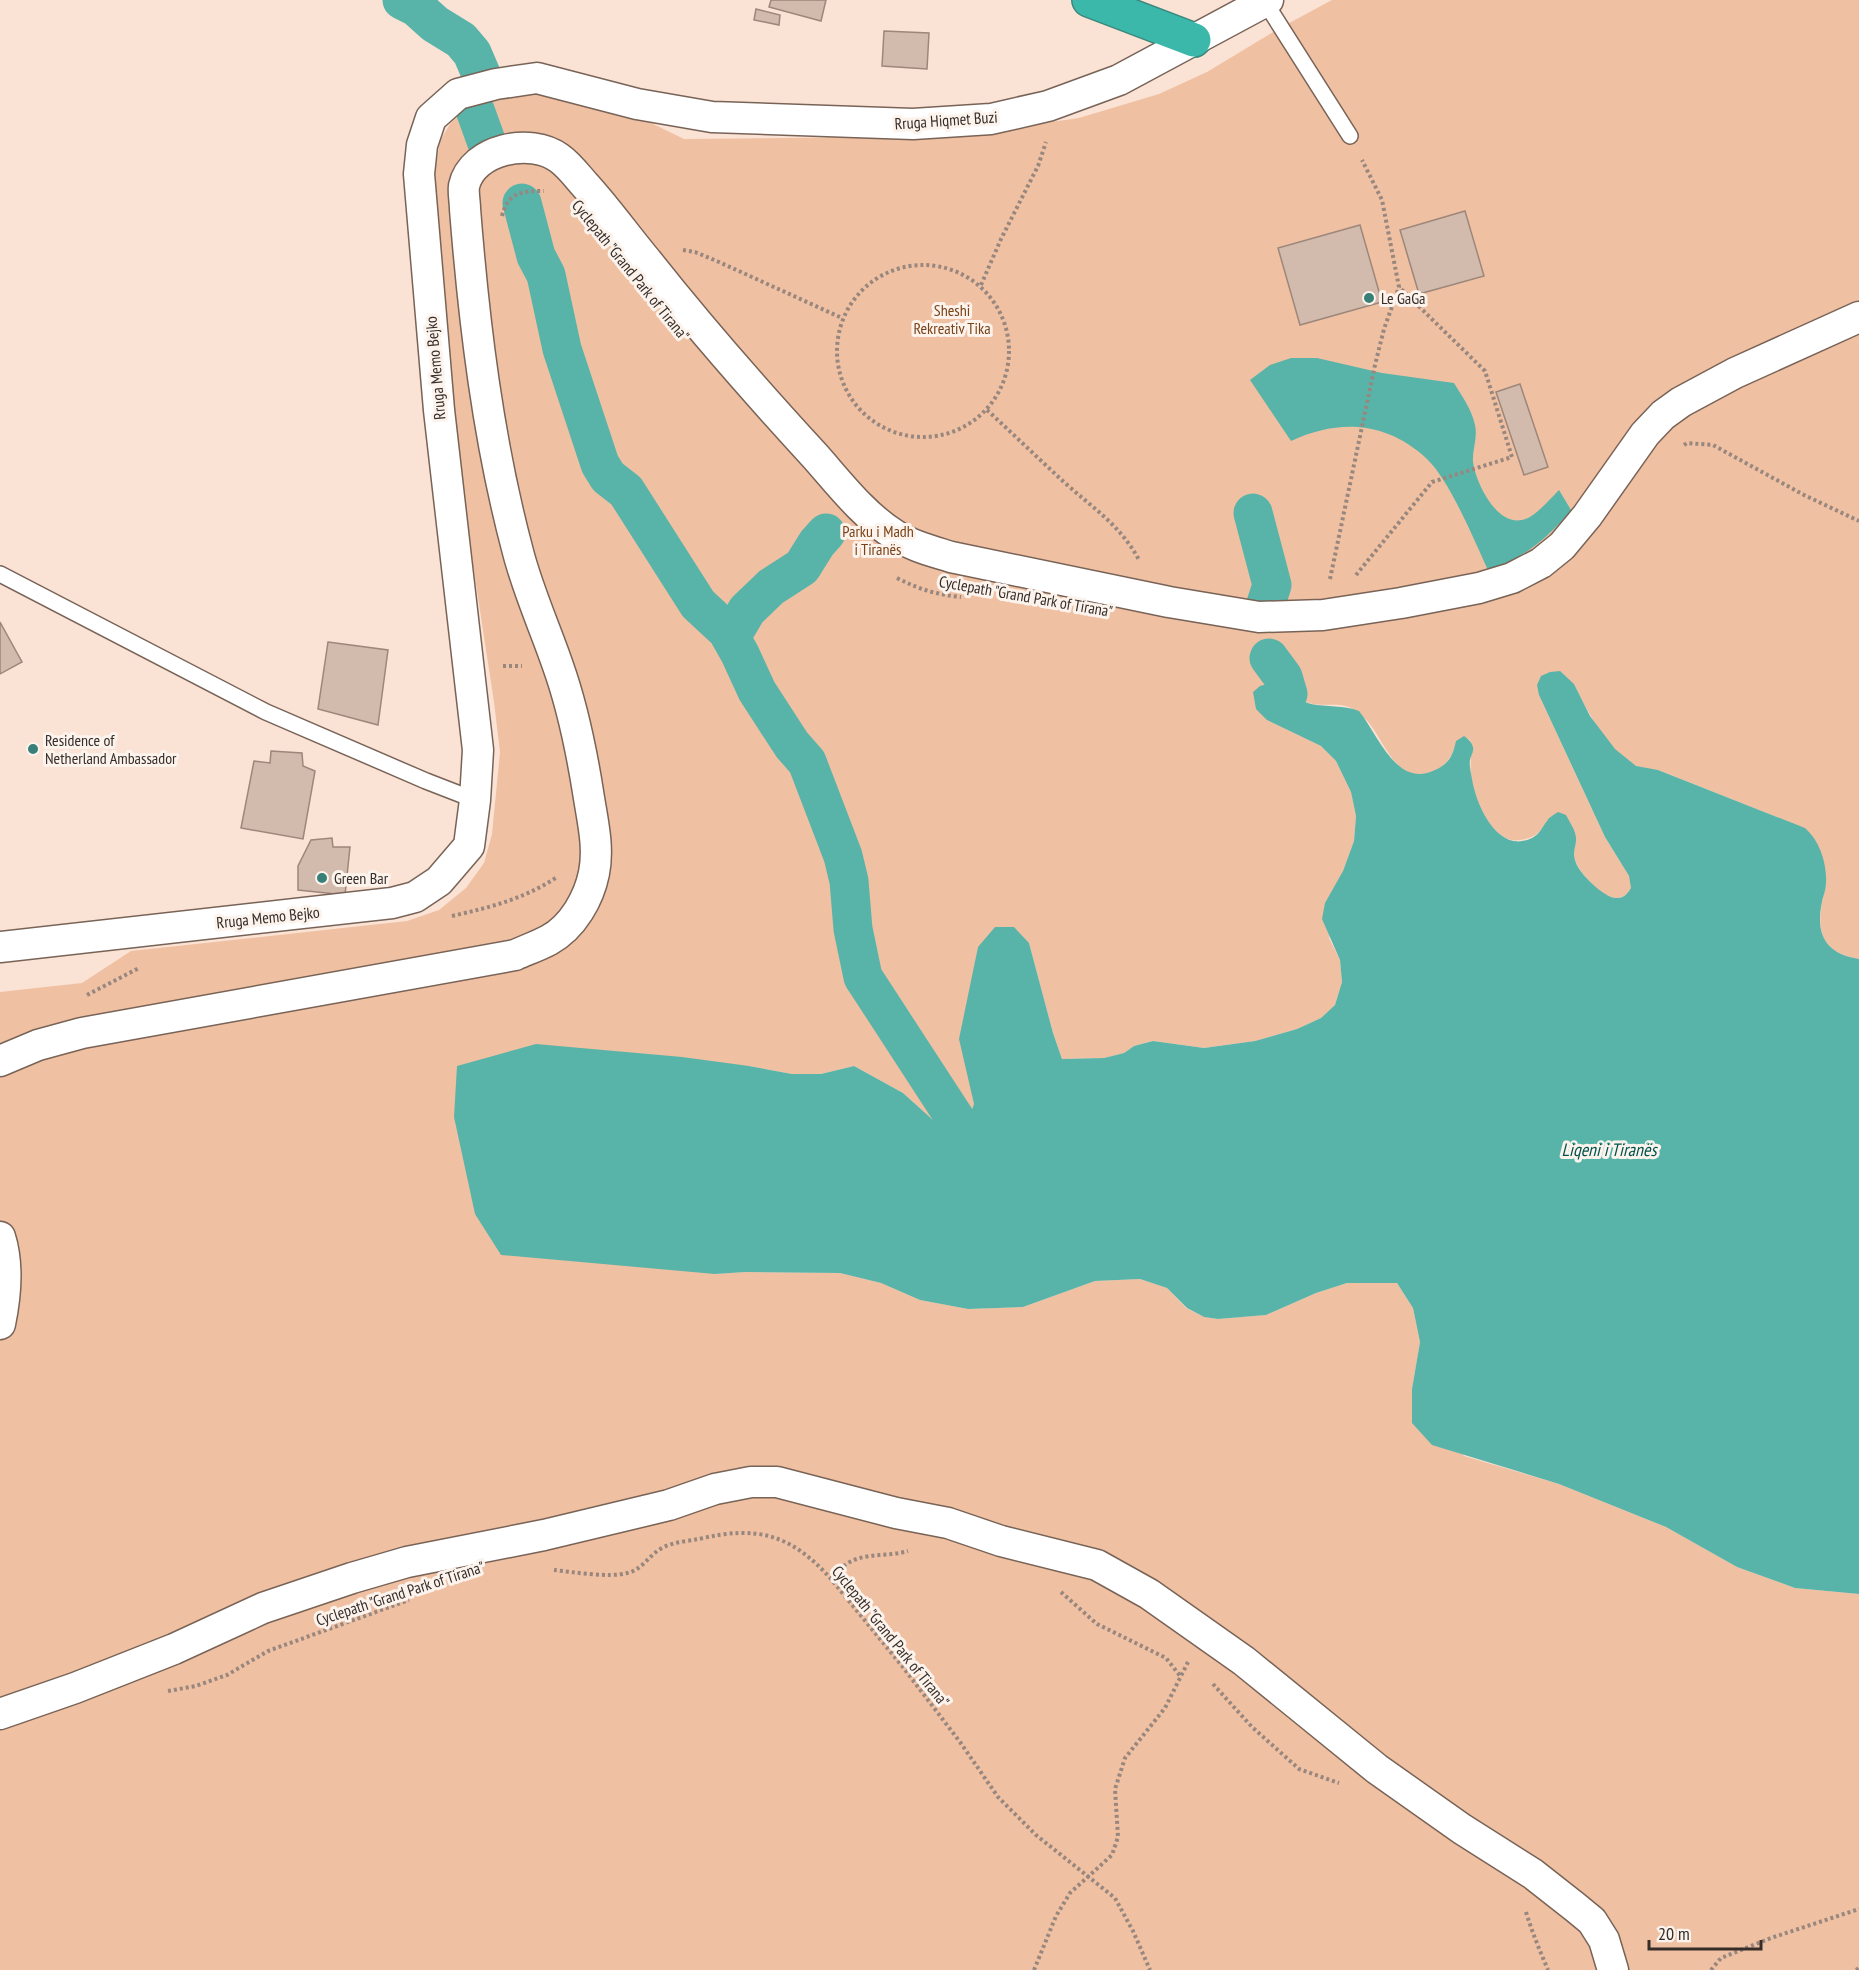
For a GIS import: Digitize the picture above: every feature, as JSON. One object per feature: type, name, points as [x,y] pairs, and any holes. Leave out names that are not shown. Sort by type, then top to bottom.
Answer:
[{"type":"highway","points":[[1089,0],[1194,40]]},
{"type":"street","name":"Rruga Hiqmet Buzi","points":[[601,94],[637,104],[712,117],[913,124],[991,119],[1048,106],[1119,80],[1267,1]]},
{"type":"street","name":"Rruga Memo Bejko","points":[[0,947],[392,903],[416,897],[439,881],[469,846],[476,800],[477,750],[426,274],[419,174],[422,145],[431,118],[458,94],[496,84],[537,78],[601,94]]},
{"type":"street","points":[[0,1061],[38,1045],[82,1033],[514,955],[553,938],[574,918],[588,892],[594,872],[597,848],[577,730],[559,668],[519,556],[495,455],[468,246],[464,187],[471,170],[500,151],[527,148],[552,154],[571,169],[602,203],[648,264],[751,386],[876,521],[895,535],[920,547],[951,557],[1160,600],[1259,617],[1323,615],[1401,603],[1479,588],[1512,578],[1541,563],[1562,546],[1645,434],[1663,415],[1681,402],[1735,373],[1859,316]]},
{"type":"street","points":[[0,1237],[6,1281],[0,1324]]},
{"type":"street","points":[[0,1714],[75,1688],[163,1653],[263,1608],[351,1578],[407,1562],[544,1535],[669,1505],[715,1489],[751,1482],[777,1482],[896,1513],[948,1523],[1001,1541],[1097,1565],[1149,1594],[1244,1661],[1377,1769],[1462,1829],[1533,1874],[1575,1907],[1592,1922],[1604,1940],[1613,1970]]},
{"type":"lane","points":[[1267,1],[1350,136]]},
{"type":"lane","points":[[0,574],[266,712],[426,781],[476,800]]},
{"type":"path","points":[[981,285],[1045,148],[1048,106]]},
{"type":"path","points":[[1323,615],[1375,365],[1384,329],[1400,287],[1382,201],[1350,136]]},
{"type":"path","points":[[502,222],[506,202],[518,194],[548,191]]},
{"type":"path","points":[[648,264],[682,250],[695,252],[842,318]]},
{"type":"path","points":[[931,264],[958,270],[981,285],[999,307],[1008,333],[1009,360],[1002,387],[987,410],[966,426],[941,435],[914,437],[888,430],[866,415],[848,395],[838,370],[836,344],[842,318],[857,295],[878,277],[903,266],[931,264]]},
{"type":"path","points":[[1323,615],[1432,482],[1512,457],[1485,371],[1400,287]]},
{"type":"path","points":[[987,410],[1068,486],[1113,523],[1135,553],[1160,600]]},
{"type":"path","points":[[1678,449],[1686,443],[1713,445],[1804,495],[1859,521]]},
{"type":"path","name":"Cyclepath \"Grand Park of Tirana\"","points":[[891,574],[915,587],[943,596],[965,597]]},
{"type":"path","points":[[468,673],[509,665],[559,668]]},
{"type":"path","points":[[450,916],[496,906],[536,891],[597,848]]},
{"type":"path","points":[[85,997],[147,964]]},
{"type":"path","points":[[831,1579],[847,1563],[878,1555],[898,1554],[940,1538],[948,1523]]},
{"type":"path","name":"Cyclepath \"Grand Park of Tirana\"","points":[[553,1570],[626,1574],[639,1569],[650,1556],[664,1546],[721,1534],[760,1533],[783,1540],[819,1566],[831,1579],[902,1666],[998,1797],[1036,1835],[1115,1898],[1150,1970]]},
{"type":"path","points":[[1055,1589],[1097,1624],[1166,1658],[1181,1677]]},
{"type":"path","name":"Cyclepath \"Grand Park of Tirana\"","points":[[162,1691],[196,1686],[227,1675],[268,1651],[418,1597]]},
{"type":"path","points":[[1034,1970],[1061,1906],[1070,1893],[1112,1855],[1118,1837],[1115,1789],[1125,1758],[1165,1708],[1187,1663],[1209,1635]]},
{"type":"path","points":[[1711,1970],[1721,1958],[1771,1938],[1859,1909]]},
{"type":"green space","name":"Parku i Madh i Tiranës","points":[[1332,0],[1859,0],[1859,959],[1833,950],[1826,942],[1820,922],[1826,884],[1787,821],[1658,770],[1635,766],[1625,760],[1607,741],[1574,684],[1539,695],[1605,837],[1629,876],[1632,888],[1619,898],[1603,893],[1588,880],[1574,857],[1573,849],[1576,841],[1548,819],[1537,834],[1520,840],[1510,840],[1493,828],[1481,808],[1473,786],[1470,740],[1464,737],[1457,741],[1448,760],[1437,770],[1420,774],[1410,773],[1401,768],[1369,723],[1351,708],[1342,705],[1309,703],[1267,684],[1267,720],[1321,746],[1336,761],[1351,792],[1356,816],[1354,841],[1343,871],[1329,938],[1340,960],[1342,982],[1335,1005],[1321,1018],[1297,1029],[1255,1041],[1204,1048],[1153,1041],[1134,1046],[1124,1053],[1104,1058],[1062,1059],[1029,943],[978,947],[974,971],[968,1073],[974,1104],[968,1120],[950,1127],[933,1120],[903,1093],[854,1066],[821,1074],[792,1074],[749,1066],[715,1274],[840,1273],[881,1283],[920,1300],[968,1309],[1023,1307],[1095,1281],[1140,1279],[1167,1288],[1186,1308],[1204,1317],[1218,1319],[1266,1315],[1316,1293],[1347,1283],[1397,1283],[1413,1308],[1420,1342],[1412,1389],[1464,1456],[1559,1484],[1666,1527],[1737,1567],[1795,1588],[1859,1594],[1859,1970],[0,1970],[0,992],[82,983],[131,951],[407,921],[439,910],[466,888],[484,863],[492,834],[500,752],[464,506],[444,308],[434,177],[440,141],[450,124],[464,110],[491,100],[533,94],[647,121],[684,139],[982,136],[1079,118],[1159,94],[1207,72]]},
{"type":"water","points":[[1291,358],[1317,358],[1382,373],[1454,383],[1474,419],[1476,435],[1473,462],[1479,482],[1491,504],[1508,518],[1517,521],[1532,516],[1559,490],[1571,510],[1534,546],[1513,559],[1488,570],[1444,481],[1427,459],[1411,446],[1379,431],[1344,427],[1327,429],[1291,441],[1250,380],[1270,365]]},
{"type":"water","name":"Liqeni i Tiranës","points":[[1560,671],[1574,684],[1590,716],[1615,749],[1636,766],[1658,770],[1805,828],[1815,839],[1822,853],[1825,868],[1826,886],[1820,914],[1822,933],[1826,941],[1838,953],[1859,959],[1859,1594],[1795,1588],[1737,1567],[1666,1527],[1559,1484],[1432,1445],[1412,1423],[1412,1389],[1420,1342],[1413,1308],[1397,1283],[1347,1283],[1316,1293],[1266,1315],[1218,1319],[1204,1317],[1187,1308],[1167,1288],[1140,1279],[1095,1281],[1023,1307],[968,1309],[920,1300],[881,1283],[840,1273],[715,1274],[501,1255],[475,1214],[454,1117],[457,1066],[536,1044],[682,1057],[792,1074],[821,1074],[854,1066],[903,1093],[933,1120],[950,1127],[968,1120],[974,1104],[959,1039],[978,947],[995,927],[1014,927],[1029,943],[1062,1059],[1104,1058],[1124,1053],[1134,1046],[1153,1041],[1204,1048],[1255,1041],[1297,1029],[1321,1018],[1335,1005],[1342,982],[1340,960],[1322,919],[1325,903],[1343,871],[1354,841],[1356,816],[1351,792],[1336,761],[1321,746],[1267,720],[1256,709],[1253,692],[1267,684],[1311,704],[1359,711],[1390,756],[1399,766],[1409,772],[1421,774],[1440,768],[1450,758],[1456,741],[1464,736],[1473,747],[1470,767],[1478,802],[1499,834],[1509,840],[1520,841],[1532,838],[1549,818],[1558,812],[1566,815],[1575,834],[1574,857],[1578,868],[1606,894],[1617,898],[1624,896],[1631,888],[1629,876],[1605,837],[1539,695],[1537,685],[1541,676]]},
{"type":"building","points":[[771,0],[826,0],[821,21],[769,7]]},
{"type":"building","points":[[756,9],[780,15],[779,25],[754,20]]},
{"type":"building","points":[[884,31],[929,33],[927,69],[882,66]]},
{"type":"building","points":[[1465,211],[1484,276],[1419,294],[1400,230]]},
{"type":"building","points":[[1360,225],[1382,302],[1300,325],[1278,248]]},
{"type":"building","points":[[1520,384],[1548,467],[1524,475],[1496,392]]},
{"type":"building","points":[[0,622],[22,662],[0,674]]},
{"type":"building","points":[[328,642],[388,650],[378,725],[318,709]]},
{"type":"building","points":[[271,751],[302,753],[303,766],[315,771],[303,839],[241,828],[254,761],[270,763]]},
{"type":"building","name":"Green Bar","points":[[332,838],[333,847],[350,847],[345,895],[298,890],[298,866],[311,840]]},
{"type":"waterway","points":[[402,0],[416,7],[435,24],[461,40],[472,53],[481,74]]},
{"type":"waterway","points":[[475,110],[488,146]]},
{"type":"waterway","points":[[522,203],[536,256],[546,275],[562,349],[600,464],[608,477],[626,491],[698,604],[727,631],[757,691],[792,745],[807,762],[843,856],[849,881],[853,929],[863,977],[958,1123]]},
{"type":"waterway","points":[[1253,513],[1272,585],[1265,607]]},
{"type":"waterway","points":[[731,637],[747,610],[771,587],[802,567],[826,533]]},
{"type":"waterway","points":[[1269,658],[1283,677],[1288,694]]},
{"type":"place","name":"Le GaGa","points":[[1369,298]]},
{"type":"place","name":"Residence of Netherland Ambassador","points":[[33,749]]},
{"type":"place","name":"Green Bar","points":[[322,878]]},
{"type":"park label","name":"Sheshi Rekreativ Tika","points":[[952,319]]}]
